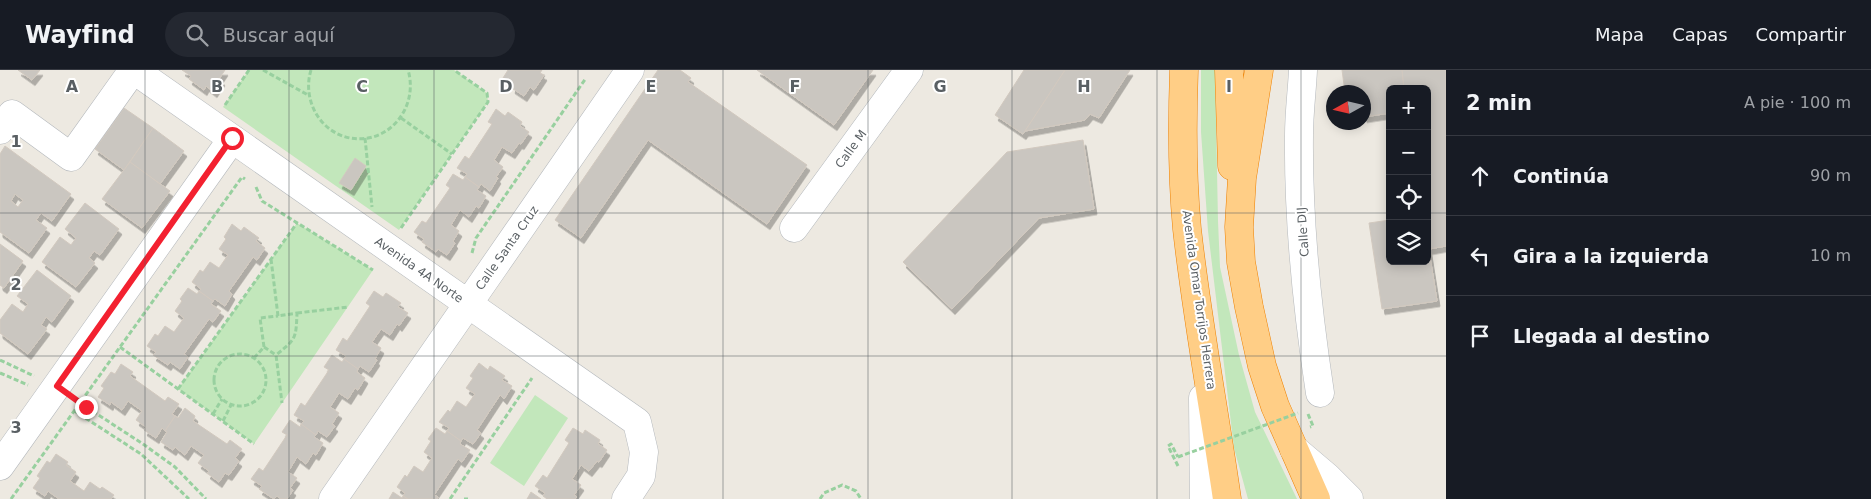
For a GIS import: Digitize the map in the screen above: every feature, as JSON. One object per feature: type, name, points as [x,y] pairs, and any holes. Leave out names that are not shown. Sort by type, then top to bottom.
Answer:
[{"type":"highway","points":[[1178,70],[1182,114]]},
{"type":"highway","name":"Avenida Omar Torrijos Herrera","points":[[1184,70],[1182,114],[1187,227],[1228,499]]},
{"type":"highway","points":[[1229,70],[1230,134],[1241,262],[1249,308],[1262,366],[1275,406],[1316,499]]},
{"type":"highway","points":[[1239,227],[1242,178],[1259,70]]},
{"type":"street","points":[[0,130],[12,114],[71,157],[134,70]]},
{"type":"street","name":"Avenida 4A Norte","points":[[134,70],[637,422],[644,452],[641,476],[626,499]]},
{"type":"street","name":"Calle Santa Cruz","points":[[333,499],[630,70]]},
{"type":"street","name":"Calle M","points":[[794,228],[909,70]]},
{"type":"street","name":"Calle DIJ","points":[[1303,70],[1299,133],[1301,224],[1312,339],[1320,393]]},
{"type":"street","points":[[0,466],[232,138]]},
{"type":"street","points":[[1203,339],[1204,499]]},
{"type":"street","points":[[1294,450],[1327,477],[1349,499]]},
{"type":"path","points":[[263,70],[308,95]]},
{"type":"path","points":[[311,70],[308,79],[308,95],[313,110],[323,123],[335,132],[350,138],[365,138],[385,132],[401,118],[410,98],[411,80],[408,70]]},
{"type":"path","points":[[403,236],[399,230],[488,102],[487,93],[454,70]]},
{"type":"path","points":[[471,256],[476,238],[586,78]]},
{"type":"path","points":[[401,118],[452,154]]},
{"type":"path","points":[[365,138],[372,210]]},
{"type":"path","points":[[11,499],[242,177],[249,181]]},
{"type":"path","points":[[255,185],[262,201],[373,270]]},
{"type":"path","points":[[178,389],[297,223]]},
{"type":"path","points":[[271,259],[278,316]]},
{"type":"path","points":[[282,403],[276,355],[264,347],[260,318],[348,307]]},
{"type":"path","points":[[276,355],[292,342],[296,330],[297,314]]},
{"type":"path","points":[[254,358],[264,347]]},
{"type":"path","points":[[120,348],[254,444]]},
{"type":"path","points":[[246,355],[254,358],[261,363],[265,371],[266,388],[256,402],[239,406],[231,405],[222,399],[215,384],[218,368],[230,356],[246,355]]},
{"type":"path","points":[[450,499],[545,358]]},
{"type":"path","points":[[0,360],[80,403],[143,444],[175,467],[206,499]]},
{"type":"path","points":[[0,373],[54,390],[74,411],[141,454],[189,499]]},
{"type":"path","points":[[213,414],[222,399]]},
{"type":"path","points":[[222,421],[231,405]]},
{"type":"path","points":[[1180,470],[1168,446],[1171,444],[1178,457],[1298,413]]},
{"type":"path","points":[[820,499],[824,493],[842,485],[856,490],[861,499]]},
{"type":"green space","points":[[249,70],[454,70],[487,93],[488,102],[399,230],[223,107]]},
{"type":"green space","points":[[1201,70],[1215,70],[1220,267],[1239,355],[1255,412],[1297,499],[1248,499],[1234,448],[1208,231],[1201,132]]},
{"type":"green space","points":[[297,223],[373,270],[254,444],[178,389]]},
{"type":"green space","points":[[535,395],[568,418],[524,486],[490,463]]},
{"type":"building","points":[[18,70],[40,70],[32,80]]},
{"type":"building","points":[[182,70],[225,70],[219,79],[222,80],[214,92],[206,86],[204,90],[189,79],[191,76]]},
{"type":"building","points":[[508,70],[542,70],[540,73],[544,75],[534,90],[530,87],[524,96],[512,88],[513,85],[503,78]]},
{"type":"building","points":[[658,70],[680,70],[691,78],[688,82],[807,165],[767,224],[648,140],[581,238],[555,220]]},
{"type":"building","points":[[757,70],[873,70],[834,125]]},
{"type":"building","points":[[1024,70],[1065,70],[1023,134],[995,115]]},
{"type":"building","points":[[1065,70],[1130,70],[1099,118],[1090,114],[1085,120],[1025,131]]},
{"type":"building","points":[[1342,70],[1402,70],[1404,85],[1386,85],[1386,114],[1371,116],[1371,85],[1344,85]]},
{"type":"building","points":[[1402,70],[1446,70],[1446,246],[1431,249],[1431,85],[1404,85]]},
{"type":"building","points":[[124,108],[153,128],[124,170],[95,149]]},
{"type":"building","points":[[496,109],[505,116],[508,112],[522,122],[520,126],[529,132],[512,153],[502,147],[494,160],[503,167],[490,191],[481,184],[479,187],[465,177],[467,174],[457,168],[465,156],[469,159],[492,124],[488,122]]},
{"type":"building","points":[[153,128],[184,151],[160,184],[130,162]]},
{"type":"building","points":[[1083,140],[1094,209],[1039,218],[952,309],[903,262],[1007,152]]},
{"type":"building","points":[[5,146],[71,194],[52,221],[41,213],[36,220],[47,228],[29,253],[0,232],[0,154]],"holes":[[[15,194],[23,200],[18,207],[11,201]]]},
{"type":"building","points":[[355,158],[366,166],[351,190],[339,183]]},
{"type":"building","points":[[130,162],[170,191],[142,228],[102,199]]},
{"type":"building","points":[[453,174],[463,180],[465,177],[479,187],[477,190],[486,196],[479,208],[476,206],[469,217],[460,210],[451,225],[459,231],[453,241],[455,243],[447,255],[438,249],[436,252],[422,242],[424,239],[414,232],[422,221],[426,223],[450,188],[446,185]]},
{"type":"building","points":[[85,203],[119,229],[100,255],[94,251],[89,258],[95,263],[76,287],[42,262],[60,237],[71,245],[76,238],[65,229]]},
{"type":"building","points":[[1386,221],[1386,265],[1431,265],[1431,263],[1437,301],[1382,309],[1369,223]]},
{"type":"building","points":[[232,224],[241,231],[244,227],[259,238],[256,241],[265,248],[257,260],[253,257],[229,291],[232,294],[225,306],[215,299],[213,301],[199,291],[201,289],[192,282],[200,270],[203,272],[210,262],[219,268],[228,255],[219,249],[226,239],[224,237]]},
{"type":"building","points":[[0,244],[23,261],[4,288],[0,285]]},
{"type":"building","points":[[37,270],[71,296],[52,322],[46,317],[41,325],[47,329],[28,354],[0,333],[0,320],[12,304],[23,312],[28,304],[17,296]]},
{"type":"building","points":[[188,288],[197,294],[199,291],[213,301],[211,304],[221,311],[213,322],[209,319],[184,354],[188,357],[180,369],[170,362],[168,365],[153,355],[156,352],[147,346],[155,334],[158,336],[165,326],[174,332],[184,318],[175,311],[182,301],[180,299]]},
{"type":"building","points":[[374,291],[383,297],[386,293],[401,303],[398,307],[408,313],[399,326],[397,324],[390,335],[381,329],[372,342],[381,348],[375,359],[377,360],[369,372],[360,366],[358,369],[344,359],[346,356],[336,350],[343,338],[347,341],[370,306],[366,303]]},
{"type":"building","points":[[332,355],[342,362],[344,359],[358,369],[357,372],[365,378],[358,390],[355,388],[348,399],[339,393],[330,407],[339,413],[332,424],[335,426],[327,437],[318,431],[316,435],[301,424],[304,421],[294,415],[301,403],[305,406],[329,370],[324,367]]},
{"type":"building","points":[[479,363],[488,370],[490,366],[505,376],[502,380],[512,386],[504,399],[500,395],[477,430],[481,433],[473,444],[463,438],[461,441],[447,431],[449,428],[439,422],[448,410],[450,412],[457,401],[466,407],[475,394],[466,388],[473,378],[470,376]]},
{"type":"building","points":[[121,364],[133,372],[130,376],[165,401],[168,397],[179,404],[172,414],[175,416],[165,431],[162,428],[156,438],[144,430],[146,427],[136,420],[142,411],[128,401],[122,410],[111,402],[110,405],[98,397],[104,388],[101,386],[111,372],[115,374]]},
{"type":"building","points":[[185,408],[195,416],[193,421],[227,444],[230,440],[242,449],[235,458],[239,461],[229,475],[225,473],[219,482],[198,463],[204,455],[191,446],[185,455],[175,447],[173,450],[161,442],[167,432],[165,431],[175,416],[178,418]]},
{"type":"building","points":[[290,420],[300,427],[301,424],[323,443],[316,455],[313,453],[306,464],[297,457],[288,472],[297,478],[290,488],[293,490],[287,499],[281,499],[277,496],[274,499],[259,489],[262,486],[251,479],[259,468],[263,471],[287,435],[282,432]]},
{"type":"building","points":[[436,428],[445,434],[447,431],[461,441],[460,444],[470,450],[462,462],[458,459],[434,495],[438,497],[437,499],[408,499],[403,496],[405,493],[397,487],[414,466],[423,472],[432,458],[424,452],[431,441],[428,439]]},
{"type":"building","points":[[573,428],[583,434],[585,430],[600,440],[598,444],[607,450],[599,462],[597,461],[589,471],[581,465],[572,479],[581,485],[574,495],[577,497],[575,499],[547,499],[543,496],[545,493],[535,486],[543,475],[547,478],[569,443],[565,440]]},
{"type":"building","points":[[56,454],[68,462],[66,465],[76,472],[70,481],[84,491],[90,482],[100,489],[102,487],[114,495],[111,499],[59,499],[48,491],[45,496],[33,488],[40,478],[37,476],[47,461],[50,463]]},
{"type":"building","points":[[393,492],[402,498],[403,496],[408,499],[389,499]]},
{"type":"building","points":[[531,492],[541,499],[527,499]]},
{"type":"route","points":[[86,407],[57,386],[232,138]]}]
